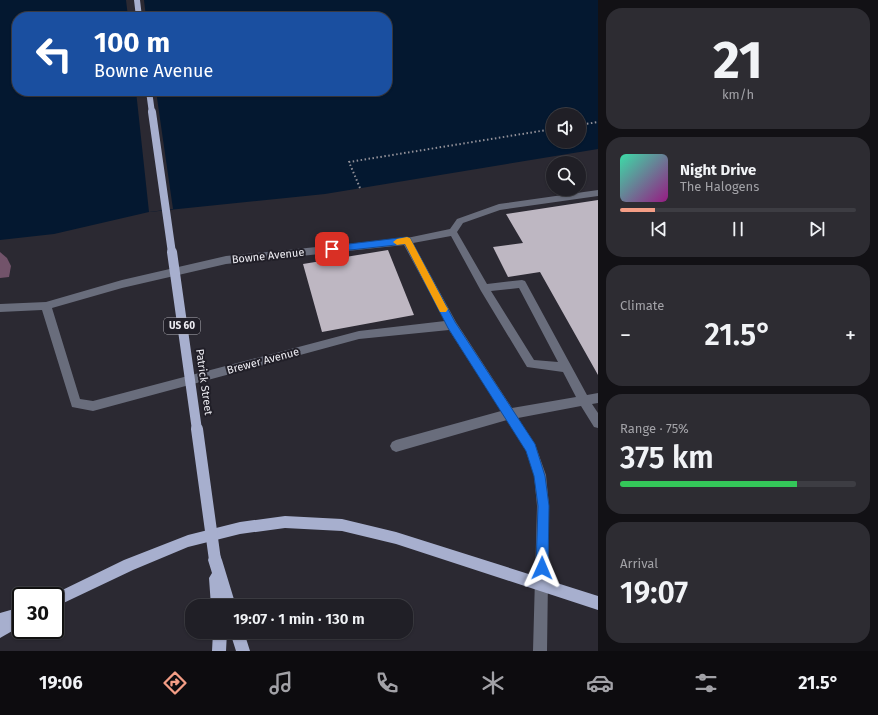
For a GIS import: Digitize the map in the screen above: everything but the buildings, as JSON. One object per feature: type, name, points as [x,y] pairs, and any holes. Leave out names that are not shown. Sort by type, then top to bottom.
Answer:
[{"type":"main road","points":[[137,0],[138,12]]},
{"type":"main road","name":"Patrick Street","points":[[150,96],[215,560],[218,599]]},
{"type":"main road","points":[[64,596],[129,565],[188,541],[240,528],[285,522],[342,525],[396,538],[598,603]]},
{"type":"main road","points":[[215,560],[227,599]]},
{"type":"main road","points":[[0,620],[12,617]]},
{"type":"main road","points":[[0,631],[12,624]]},
{"type":"main road","points":[[219,651],[220,639]]},
{"type":"main road","points":[[239,639],[243,651]]},
{"type":"street","points":[[567,368],[532,364],[484,288],[453,232],[460,221],[499,206],[598,194]]},
{"type":"street","name":"Bowne Avenue","points":[[0,308],[46,306],[122,284],[226,260],[407,240],[453,232]]},
{"type":"street","points":[[407,240],[452,325],[531,448],[540,476],[543,506],[540,651]]},
{"type":"street","points":[[484,288],[522,284],[584,401],[598,423]]},
{"type":"street","name":"Brewer Avenue","points":[[46,306],[76,403],[93,406],[359,335],[452,325]]},
{"type":"street","points":[[396,446],[509,414],[598,398]]},
{"type":"path","points":[[586,124],[598,122]]},
{"type":"path","points":[[360,188],[349,162],[546,130]]},
{"type":"shaded area","points":[[0,252],[7,258],[11,266],[9,277],[0,278]]},
{"type":"water","points":[[0,0],[598,0],[598,149],[556,156],[546,156],[546,158],[325,194],[149,212],[54,234],[0,240]]},
{"type":"pier","points":[[126,0],[144,0],[145,12],[127,12]]},
{"type":"pier","points":[[137,96],[157,96],[173,209],[149,212]]},
{"type":"slow traffic","points":[[397,242],[407,240],[443,309]]},
{"type":"route","points":[[332,249],[407,240],[452,325],[531,448],[540,476],[543,506],[542,568]]}]
